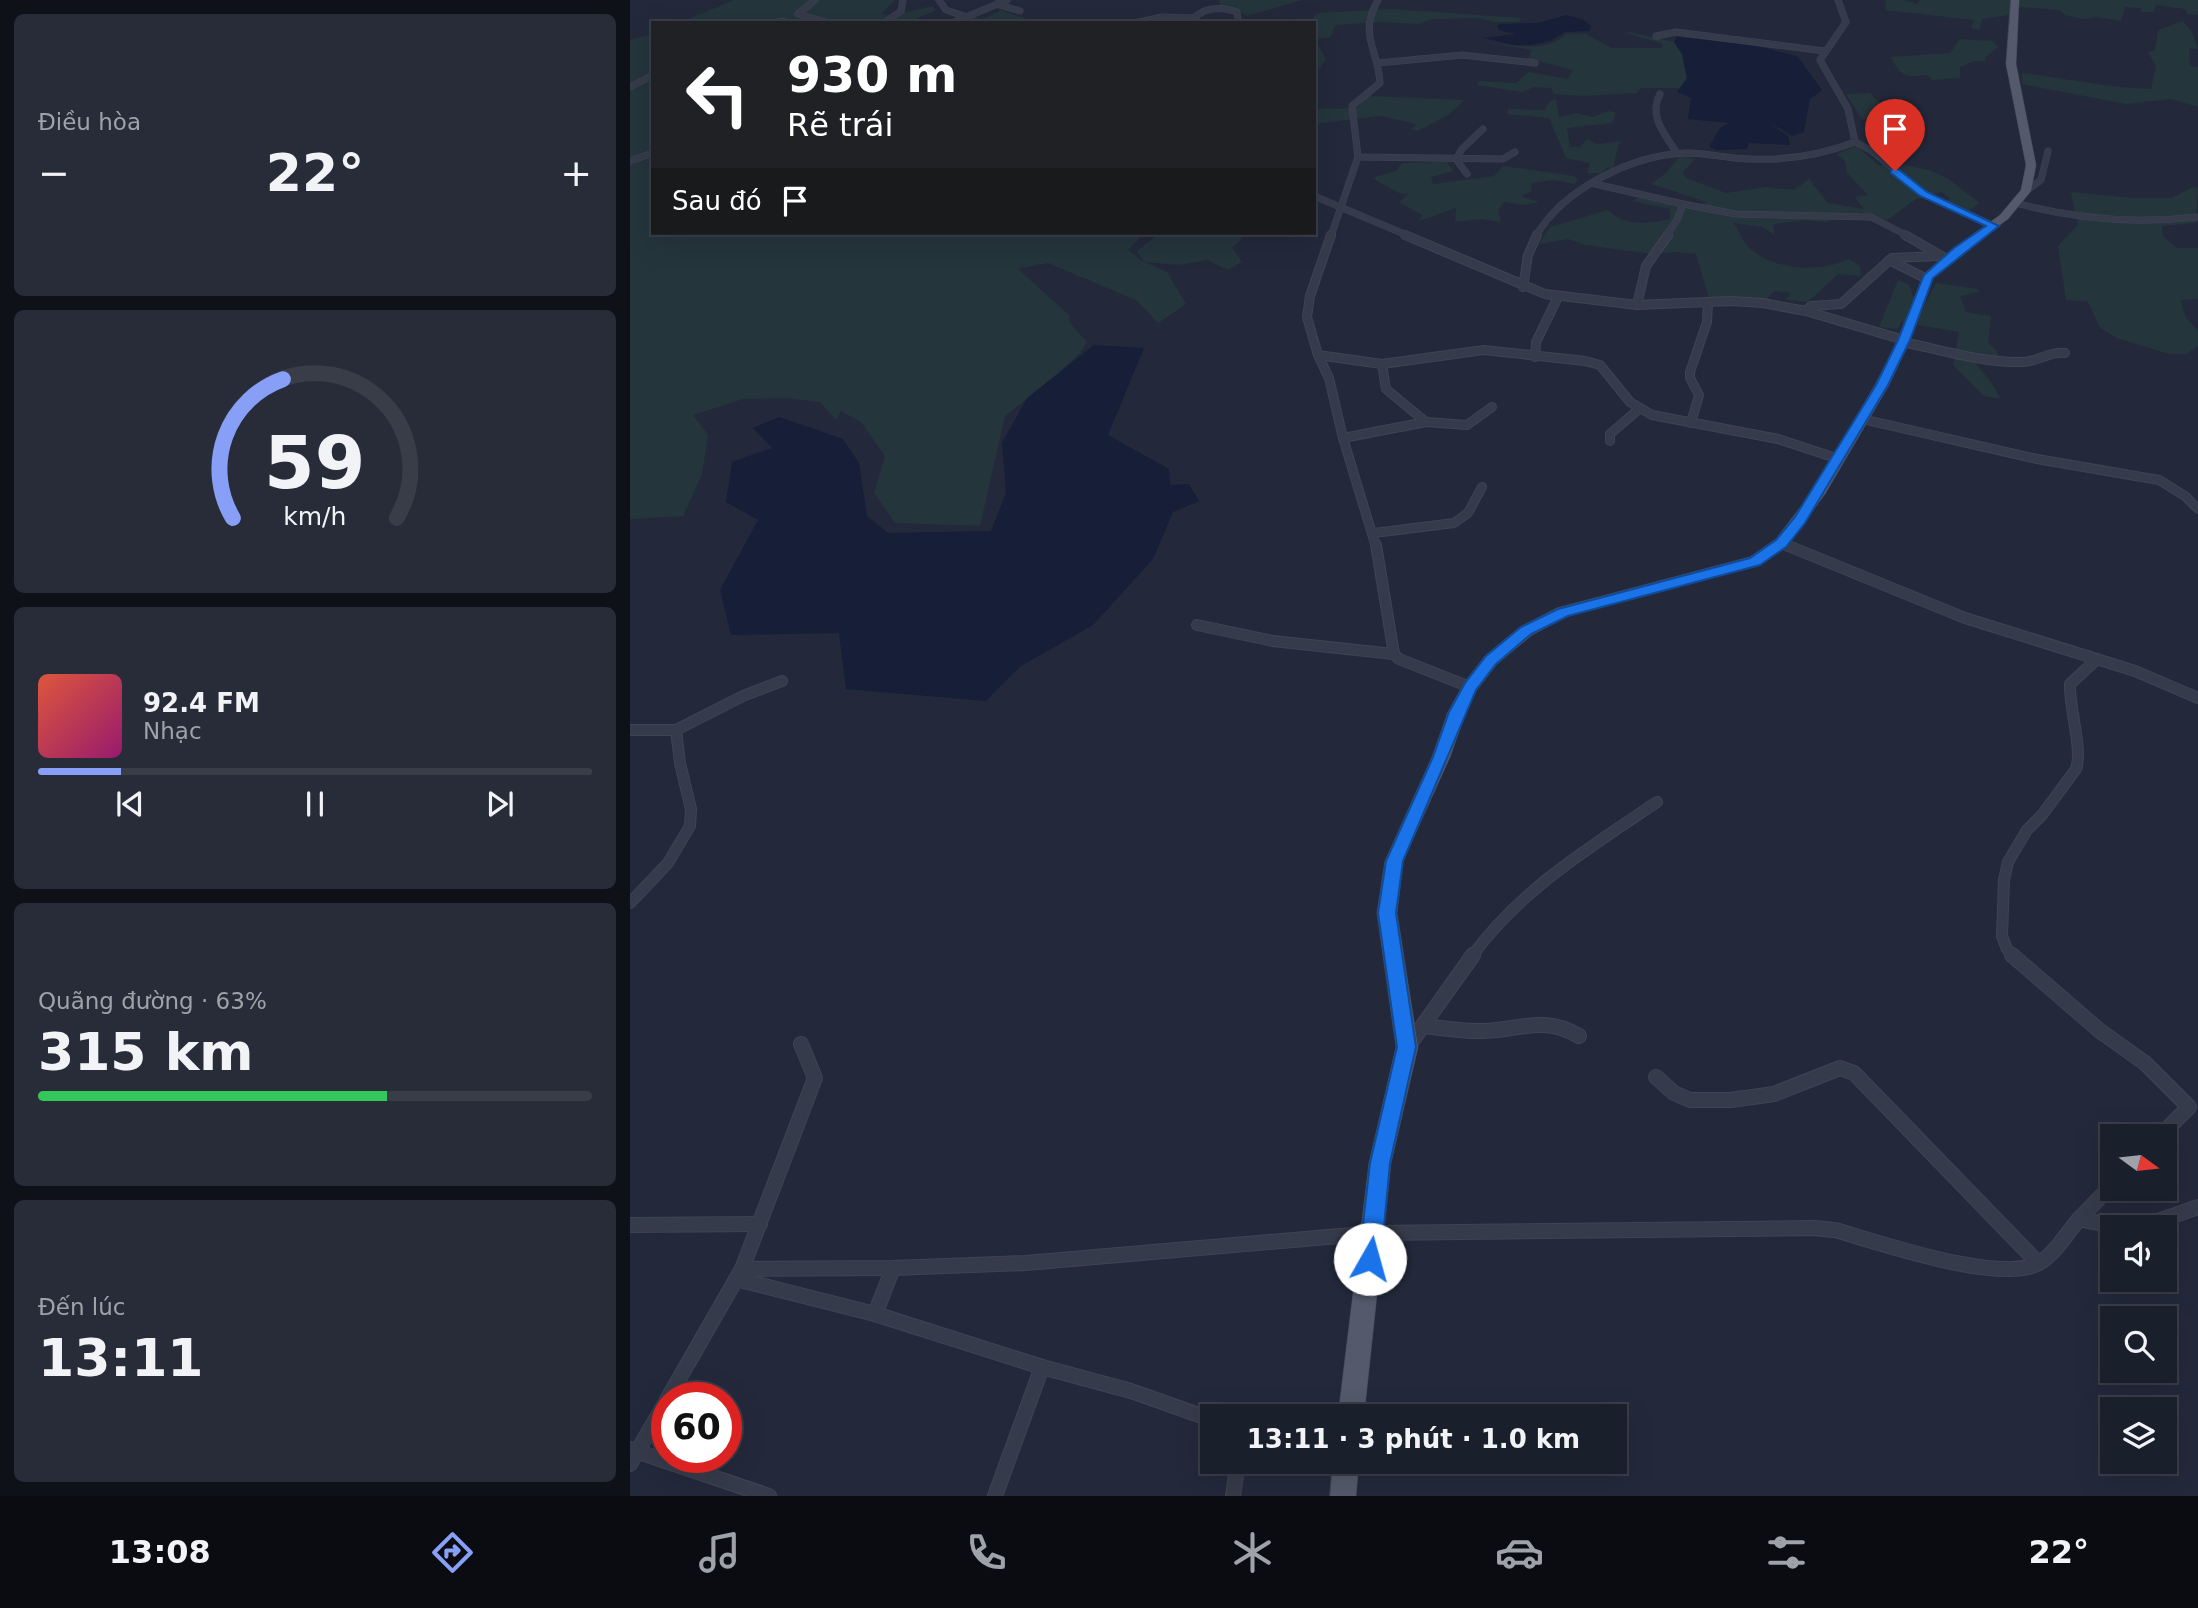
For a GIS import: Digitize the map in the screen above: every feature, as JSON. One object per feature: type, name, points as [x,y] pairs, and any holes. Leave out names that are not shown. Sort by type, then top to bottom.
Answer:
[{"type":"main road","points":[[1353,1404],[1380,1163],[1407,1047],[1387,913],[1394,861],[1470,687],[1491,660],[1508,644],[1526,631],[1563,612],[1755,561],[1781,543],[1812,503],[1862,419],[1903,341],[1927,279],[1944,258],[1994,226],[2021,197],[2031,165],[2011,64],[2015,0]]},
{"type":"main road","points":[[1343,1496],[1345,1474]]},
{"type":"street","points":[[816,0],[798,14],[822,21]]},
{"type":"street","points":[[887,21],[901,11],[903,0]]},
{"type":"street","points":[[939,0],[946,10],[967,17]]},
{"type":"street","points":[[957,21],[1007,0]]},
{"type":"street","points":[[1214,0],[1217,8]]},
{"type":"street","points":[[1378,0],[1371,11],[1367,34],[1378,63],[1380,83],[1352,106],[1350,114],[1359,140],[1358,157],[1350,187],[1339,209],[1310,296],[1307,317],[1318,355],[1329,378],[1343,438],[1374,533],[1394,654]]},
{"type":"street","points":[[1838,0],[1846,23],[1820,60],[1849,107],[1855,142]]},
{"type":"street","points":[[996,4],[1020,11]]},
{"type":"street","points":[[1144,21],[1162,17],[1191,20],[1217,8],[1237,12],[1238,20]]},
{"type":"street","points":[[1656,36],[1676,32],[1824,51]]},
{"type":"street","points":[[1378,63],[1470,55],[1535,63]]},
{"type":"street","points":[[630,88],[651,76]]},
{"type":"street","points":[[1660,94],[1654,101],[1653,110],[1677,153]]},
{"type":"street","points":[[1456,159],[1462,149],[1483,129]]},
{"type":"street","points":[[1523,287],[1531,245],[1556,211],[1621,168],[1677,153],[1783,159],[1821,154],[1855,142],[1872,151],[1924,194],[1994,226]]},
{"type":"street","points":[[2048,151],[2043,179],[2021,197],[2056,215],[2097,221],[2151,223],[2198,217]]},
{"type":"street","points":[[1358,157],[1503,159],[1515,152]]},
{"type":"street","points":[[630,161],[651,154]]},
{"type":"street","points":[[1456,159],[1467,174]]},
{"type":"street","points":[[1595,184],[1736,214],[1871,217],[1944,258]]},
{"type":"street","points":[[1316,197],[1523,287],[1558,297],[1637,305],[1763,303],[1805,311],[1956,354],[2025,362],[2051,352],[2065,353]]},
{"type":"street","points":[[1637,305],[1649,260],[1671,232],[1683,204]]},
{"type":"street","points":[[1805,311],[1811,306],[1841,304],[1892,258],[1944,258]]},
{"type":"street","points":[[1889,260],[1927,279]]},
{"type":"street","points":[[1535,356],[1536,342],[1558,297]]},
{"type":"street","points":[[1691,423],[1699,395],[1690,378],[1690,372],[1707,323],[1708,303]]},
{"type":"street","points":[[1318,355],[1382,364],[1484,350],[1600,365],[1617,388],[1639,409],[1652,415],[1778,439],[1839,459]]},
{"type":"street","points":[[1382,364],[1385,389],[1426,422]]},
{"type":"street","points":[[1343,438],[1426,422],[1466,425],[1492,407]]},
{"type":"street","points":[[1610,441],[1611,434],[1639,409]]},
{"type":"street","points":[[1862,419],[2025,457],[2159,480],[2185,496],[2198,509]]},
{"type":"street","points":[[1374,533],[1454,523],[1468,513],[1482,487]]},
{"type":"street","points":[[1781,543],[1965,618],[2135,671],[2198,698]]},
{"type":"street","points":[[1197,625],[1273,641],[1394,654],[1408,663],[1470,687]]},
{"type":"street","points":[[2097,659],[2070,684],[2068,704],[2079,760],[2076,769],[2042,815],[2027,830],[2008,862],[2004,880],[2002,936],[2007,949],[2025,968],[2074,1006],[2100,1031],[2145,1063],[2189,1107],[2172,1124]]},
{"type":"street","points":[[630,730],[676,730],[732,701],[782,681]]},
{"type":"street","points":[[630,904],[652,884],[688,834],[692,817],[676,730]]},
{"type":"street","points":[[1407,1047],[1488,934],[1552,873],[1657,802]]},
{"type":"street","points":[[1423,1026],[1487,1031],[1550,1022],[1564,1026],[1579,1036]]},
{"type":"street","points":[[677,1382],[739,1274],[815,1078],[801,1044]]},
{"type":"street","points":[[1656,1077],[1674,1093],[1689,1100],[1703,1101],[1774,1094],[1840,1068],[1854,1073],[2039,1264]]},
{"type":"street","points":[[739,1274],[1026,1263],[1374,1233],[1814,1228],[1835,1230],[1979,1268],[2021,1270],[2039,1264],[2100,1197]]},
{"type":"street","points":[[2175,1215],[2198,1207]]},
{"type":"street","points":[[2079,1219],[2100,1223]]},
{"type":"street","points":[[630,1224],[760,1224]]},
{"type":"street","points":[[875,1314],[893,1268]]},
{"type":"street","points":[[739,1274],[1042,1367],[1131,1391],[1200,1415]]},
{"type":"street","points":[[995,1496],[1042,1367]]},
{"type":"street","points":[[651,1425],[632,1455],[769,1496]]},
{"type":"street","points":[[1233,1496],[1236,1474]]},
{"type":"shaded area","points":[[734,0],[895,0],[881,14],[892,15],[933,6],[936,10],[911,21],[684,21]]},
{"type":"shaded area","points":[[1219,0],[1302,0],[1247,16],[1232,7],[1220,6]]},
{"type":"shaded area","points":[[1886,0],[1904,0],[1917,4],[1920,0],[2198,0],[2198,15],[2187,14],[2185,9],[2156,5],[2154,12],[2141,12],[2141,8],[2125,7],[2121,21],[2096,17],[2084,19],[2065,15],[2059,10],[2021,7],[2009,15],[1982,19],[1979,30],[1971,28],[1974,20],[1885,10]]},
{"type":"shaded area","points":[[1390,9],[1521,18],[1519,22],[1495,22],[1478,18],[1432,19],[1419,24],[1381,22],[1336,25],[1330,37],[1316,39],[1316,21],[1302,21],[1313,18],[1317,13]]},
{"type":"shaded area","points":[[1001,10],[1032,21],[965,21],[975,17],[983,19]]},
{"type":"shaded area","points":[[2183,21],[2192,32],[2198,49],[2189,48],[2190,66],[2198,67],[2198,107],[2171,99],[2126,104],[2022,84],[2022,73],[2151,89],[2156,66],[2148,52],[2155,51],[2158,30]]},
{"type":"shaded area","points":[[1626,33],[1674,42],[1682,54],[1687,78],[1680,88],[1641,88],[1637,93],[1583,96],[1554,94],[1551,88],[1534,87],[1522,92],[1477,85],[1479,81],[1516,83],[1528,72],[1568,79],[1573,70],[1539,61],[1525,65],[1532,50],[1478,41],[1536,46],[1558,40],[1567,34],[1586,34],[1612,48],[1662,48],[1663,44]]},
{"type":"shaded area","points":[[651,35],[651,235],[1142,235],[1128,250],[1144,262],[1137,251],[1157,235],[1246,235],[1232,248],[1242,262],[1228,270],[1207,260],[1179,265],[1145,262],[1167,272],[1186,304],[1158,323],[1136,300],[1048,263],[1018,269],[1069,315],[1070,323],[1087,342],[1080,353],[1051,380],[1005,416],[980,526],[895,523],[874,493],[885,456],[861,422],[841,411],[836,420],[820,402],[787,398],[743,399],[693,415],[708,435],[702,474],[683,516],[630,519],[630,40]]},
{"type":"shaded area","points":[[1960,39],[1993,41],[1998,47],[1985,58],[1985,62],[1975,61],[1960,67],[1960,78],[1932,80],[1928,75],[1905,75],[1890,57],[1950,53]]},
{"type":"shaded area","points":[[1316,41],[1326,59],[1320,69],[1316,68]]},
{"type":"shaded area","points":[[1870,93],[1882,106],[1896,105],[1925,113],[1917,113],[1914,125],[1862,119],[1846,94]]},
{"type":"shaded area","points":[[1369,96],[1465,100],[1448,115],[1418,131],[1411,129],[1417,124],[1380,116],[1316,124],[1316,109],[1357,108]]},
{"type":"shaded area","points":[[1556,100],[1559,117],[1576,113],[1592,117],[1609,111],[1616,113],[1612,123],[1567,128],[1570,147],[1580,147],[1587,139],[1597,144],[1622,141],[1618,145],[1613,169],[1606,168],[1602,173],[1587,173],[1590,163],[1566,158],[1549,118],[1507,114],[1508,109],[1544,110],[1550,101]]},
{"type":"shaded area","points":[[1856,146],[1879,165],[1899,164],[1929,170],[1947,178],[1980,203],[1963,215],[1941,207],[1950,198],[1941,192],[1916,199],[1887,220],[1861,212],[1826,222],[1806,220],[1773,224],[1775,235],[1762,227],[1734,223],[1748,247],[1771,261],[1811,268],[1849,259],[1860,266],[1861,276],[1838,274],[1808,302],[1786,300],[1791,293],[1774,291],[1767,299],[1709,298],[1696,254],[1653,254],[1585,245],[1568,239],[1539,244],[1550,227],[1608,210],[1629,222],[1645,223],[1670,219],[1670,209],[1632,201],[1641,196],[1698,209],[1707,202],[1651,184],[1666,173],[1680,156],[1695,159],[1683,172],[1686,178],[1726,193],[1766,187],[1794,190],[1809,179],[1828,203],[1864,209],[1855,197],[1868,195],[1847,173],[1845,161],[1837,154]]},
{"type":"shaded area","points":[[1447,162],[1453,171],[1431,177],[1433,184],[1494,176],[1503,166],[1574,176],[1578,180],[1575,184],[1554,180],[1531,183],[1532,191],[1521,196],[1539,202],[1525,205],[1504,202],[1498,210],[1501,222],[1481,219],[1455,222],[1456,208],[1419,221],[1422,215],[1399,202],[1409,194],[1399,193],[1372,178],[1396,171],[1402,163]]},
{"type":"shaded area","points":[[2194,187],[2198,188],[2196,223],[2162,226],[2163,236],[2177,248],[2198,248],[2198,299],[2180,300],[2186,318],[2198,331],[2198,346],[2186,354],[2169,354],[2117,338],[2100,328],[2088,302],[2066,300],[2058,246],[2078,225],[2071,192],[2132,198],[2171,198]]},
{"type":"shaded area","points":[[1898,280],[1909,285],[1920,314],[1936,283],[1977,289],[1979,292],[1960,296],[1966,312],[1991,316],[1988,343],[1997,351],[2000,363],[1975,363],[2001,399],[1984,396],[1953,365],[1959,332],[1901,322],[1898,329],[1879,327]]},
{"type":"water","points":[[1566,15],[1582,19],[1591,26],[1589,31],[1565,32],[1550,41],[1531,45],[1514,45],[1484,38],[1516,34],[1499,30],[1497,26],[1500,24],[1538,23]]},
{"type":"water","points":[[1677,37],[1753,45],[1797,56],[1822,90],[1810,99],[1804,132],[1792,136],[1768,122],[1788,136],[1790,145],[1749,143],[1747,149],[1717,150],[1709,147],[1720,128],[1729,123],[1688,119],[1691,98],[1677,92],[1687,78],[1682,54],[1674,42]]},
{"type":"water","points":[[1094,345],[1144,348],[1108,435],[1169,469],[1170,485],[1189,484],[1199,501],[1173,512],[1153,559],[1093,625],[1021,666],[986,701],[846,689],[839,633],[731,635],[720,590],[758,520],[726,502],[732,462],[772,448],[753,428],[779,417],[843,439],[859,463],[867,516],[888,533],[991,531],[1006,493],[1002,443],[1027,398]]},
{"type":"route","points":[[1370,1259],[1380,1163],[1407,1047],[1387,913],[1394,861],[1441,757],[1457,712],[1470,687],[1491,660],[1526,631],[1563,612],[1755,561],[1781,543],[1800,520],[1882,385],[1904,340],[1928,277],[1958,250],[1994,226],[1924,194],[1895,171]]}]
